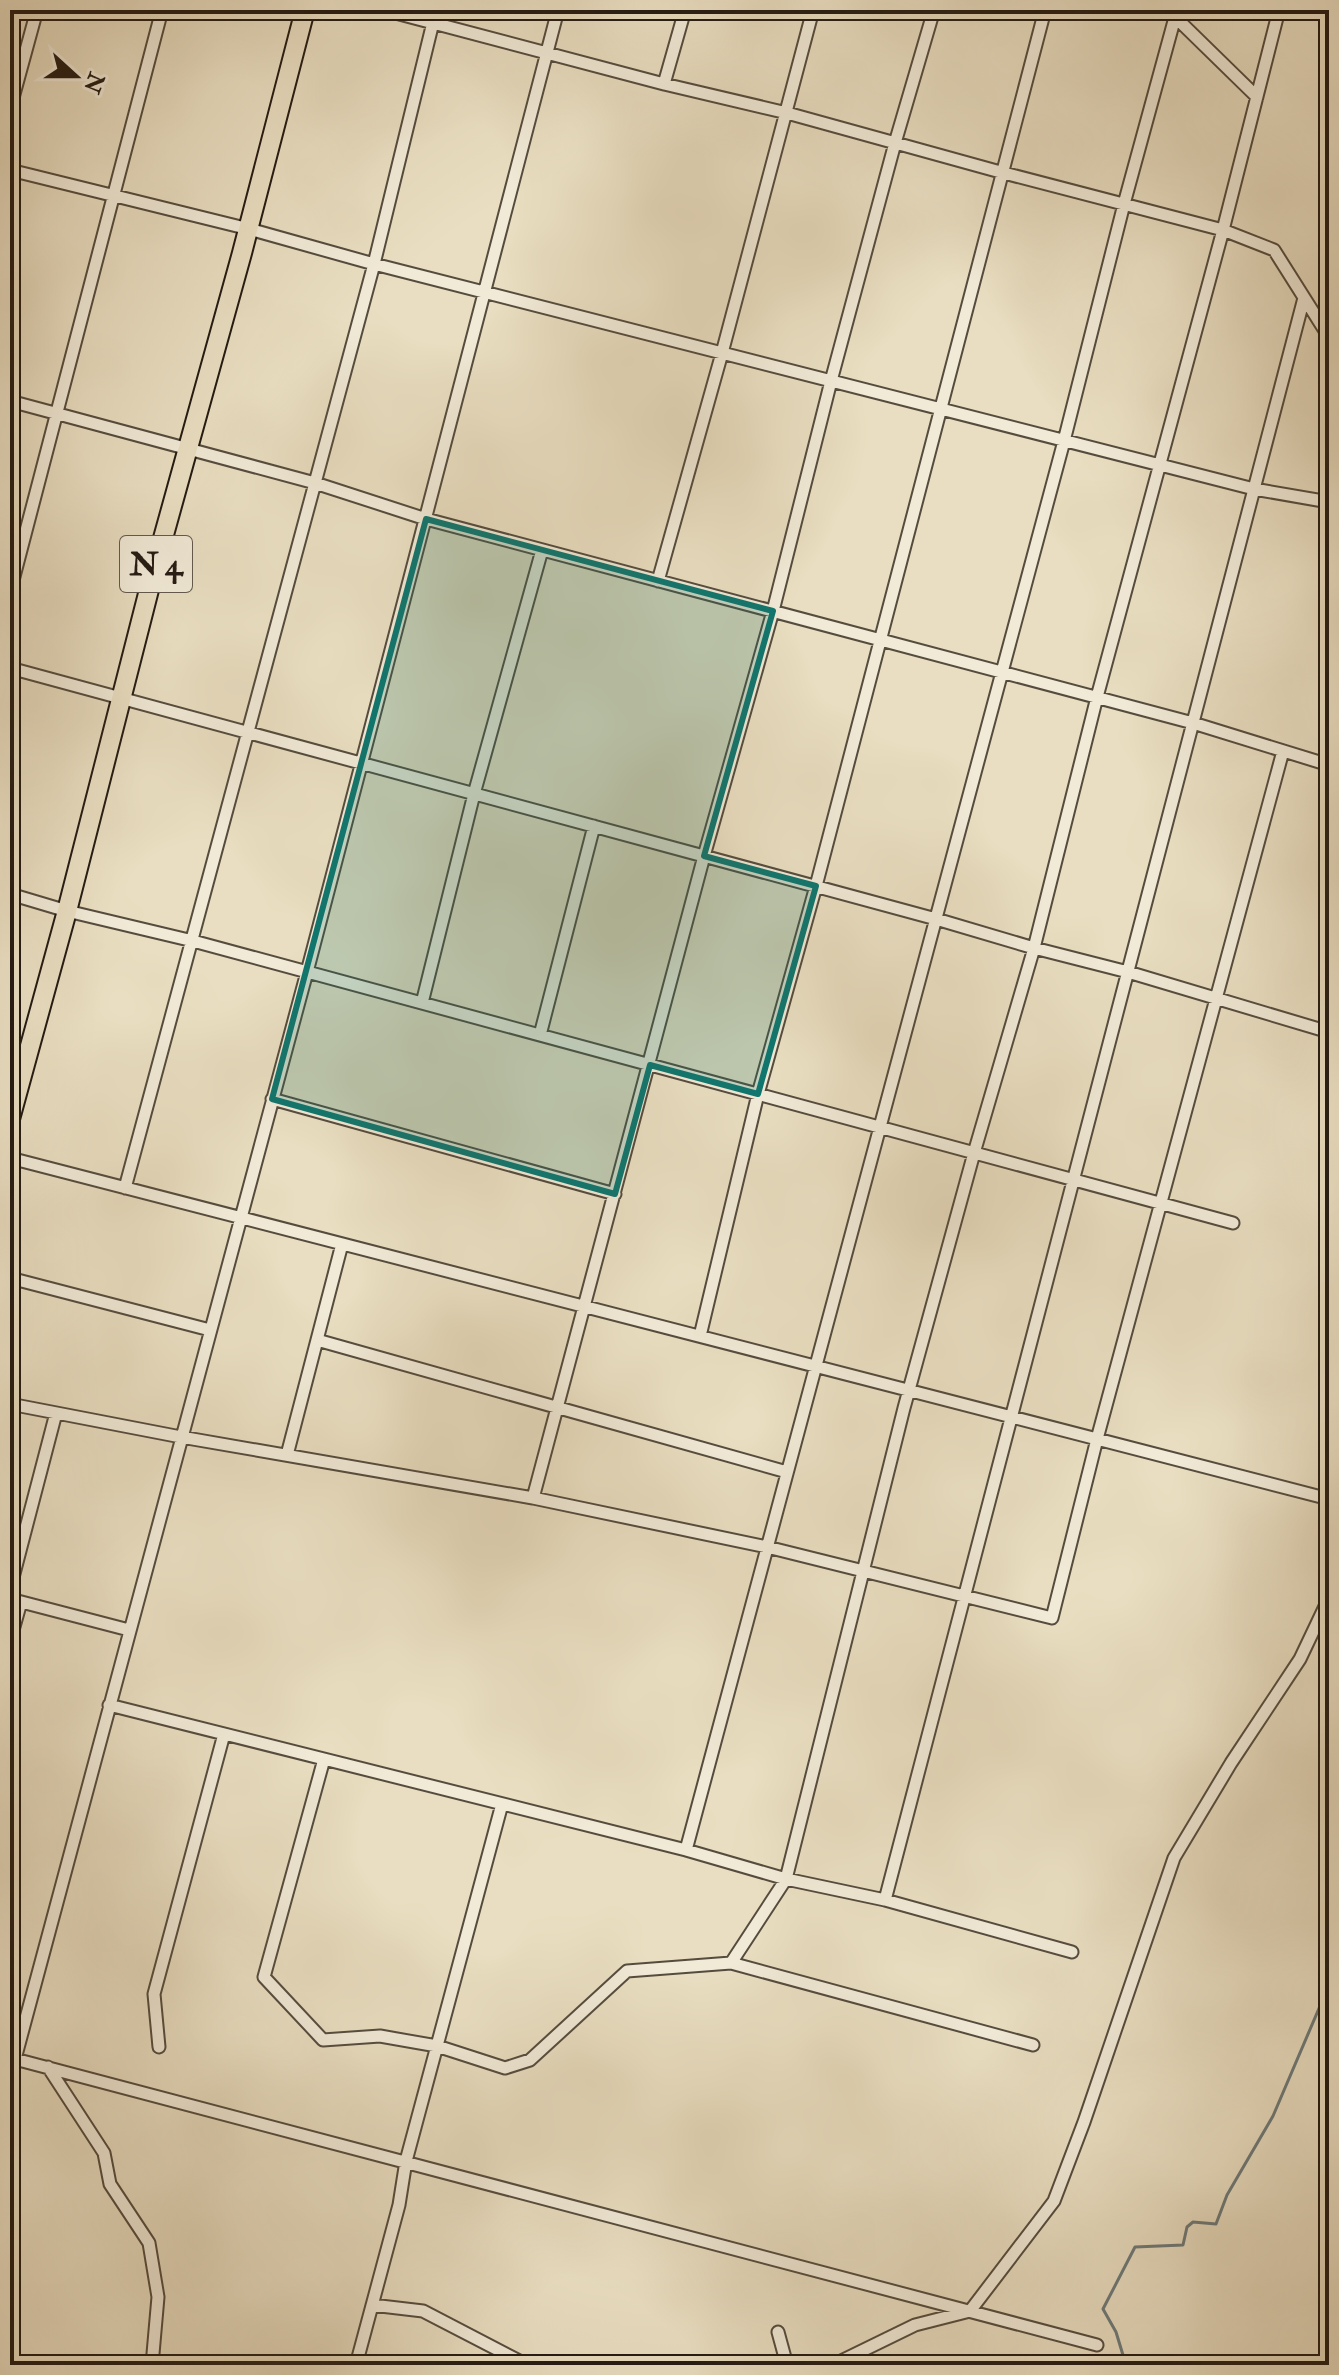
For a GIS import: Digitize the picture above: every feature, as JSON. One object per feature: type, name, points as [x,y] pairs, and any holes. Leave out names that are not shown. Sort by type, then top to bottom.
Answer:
[{"type":"highway","name":"N 4","points":[[10,1119],[305,10]]},
{"type":"street","points":[[10,109],[37,10]]},
{"type":"street","points":[[10,592],[162,10]]},
{"type":"street","points":[[384,10],[545,54],[787,113],[1223,230],[1274,250],[1329,337]]},
{"type":"street","points":[[125,1188],[374,264],[436,10]]},
{"type":"street","points":[[558,10],[307,972],[12,2058],[1097,2345]]},
{"type":"street","points":[[664,84],[685,10]]},
{"type":"street","points":[[658,581],[813,10]]},
{"type":"street","points":[[533,1498],[704,856],[773,611],[895,143],[934,10]]},
{"type":"street","points":[[700,1336],[758,1094],[816,886],[1045,10]]},
{"type":"street","points":[[731,1963],[786,1879],[908,1390],[1034,948],[1097,697],[1279,10]]},
{"type":"street","points":[[1173,12],[1257,97]]},
{"type":"street","points":[[686,1850],[1064,441],[1173,12]]},
{"type":"street","points":[[10,170],[1254,489],[1329,502]]},
{"type":"street","points":[[885,1900],[1304,298]]},
{"type":"street","points":[[10,401],[315,483],[426,519],[1193,723],[1329,765]]},
{"type":"street","points":[[422,1003],[474,794],[542,550]]},
{"type":"street","points":[[10,668],[936,919],[1329,1032]]},
{"type":"street","points":[[10,1404],[533,1498],[767,1547],[1052,1618],[1097,1439],[1283,751]]},
{"type":"street","points":[[540,1035],[594,826]]},
{"type":"street","points":[[10,894],[1233,1223]]},
{"type":"street","points":[[272,1099],[615,1194]]},
{"type":"street","points":[[10,1158],[1329,1499]]},
{"type":"street","points":[[287,1455],[342,1244]]},
{"type":"street","points":[[10,1278],[210,1330]]},
{"type":"street","points":[[317,1340],[787,1472]]},
{"type":"street","points":[[10,1589],[56,1413]]},
{"type":"street","points":[[833,2365],[915,2325],[970,2311],[1054,2201],[1174,1858],[1231,1763],[1300,1659],[1329,1598]]},
{"type":"street","points":[[10,1641],[15,1601],[129,1630]]},
{"type":"street","points":[[109,1705],[686,1850],[786,1879],[885,1900],[1072,1952]]},
{"type":"street","points":[[159,2047],[154,1994],[224,1734]]},
{"type":"street","points":[[324,1759],[264,1977],[323,2040],[380,2036],[437,2046],[505,2068],[530,2060],[627,1971],[731,1963],[1033,2045]]},
{"type":"street","points":[[356,2365],[399,2205],[406,2161],[502,1804]]},
{"type":"street","points":[[48,2067],[104,2153],[110,2184],[149,2243],[158,2297],[152,2365]]},
{"type":"street","points":[[372,2305],[423,2311],[527,2365]]},
{"type":"street","points":[[778,2332],[787,2365]]},
{"type":"highlighted area","points":[[426,519],[773,611],[704,856],[816,886],[758,1094],[650,1065],[615,1194],[272,1099]]},
{"type":"waterway","points":[[1126,2365],[1116,2332],[1103,2309],[1135,2247],[1183,2245],[1187,2227],[1193,2222],[1216,2224],[1227,2195],[1273,2116],[1329,1985]]}]
